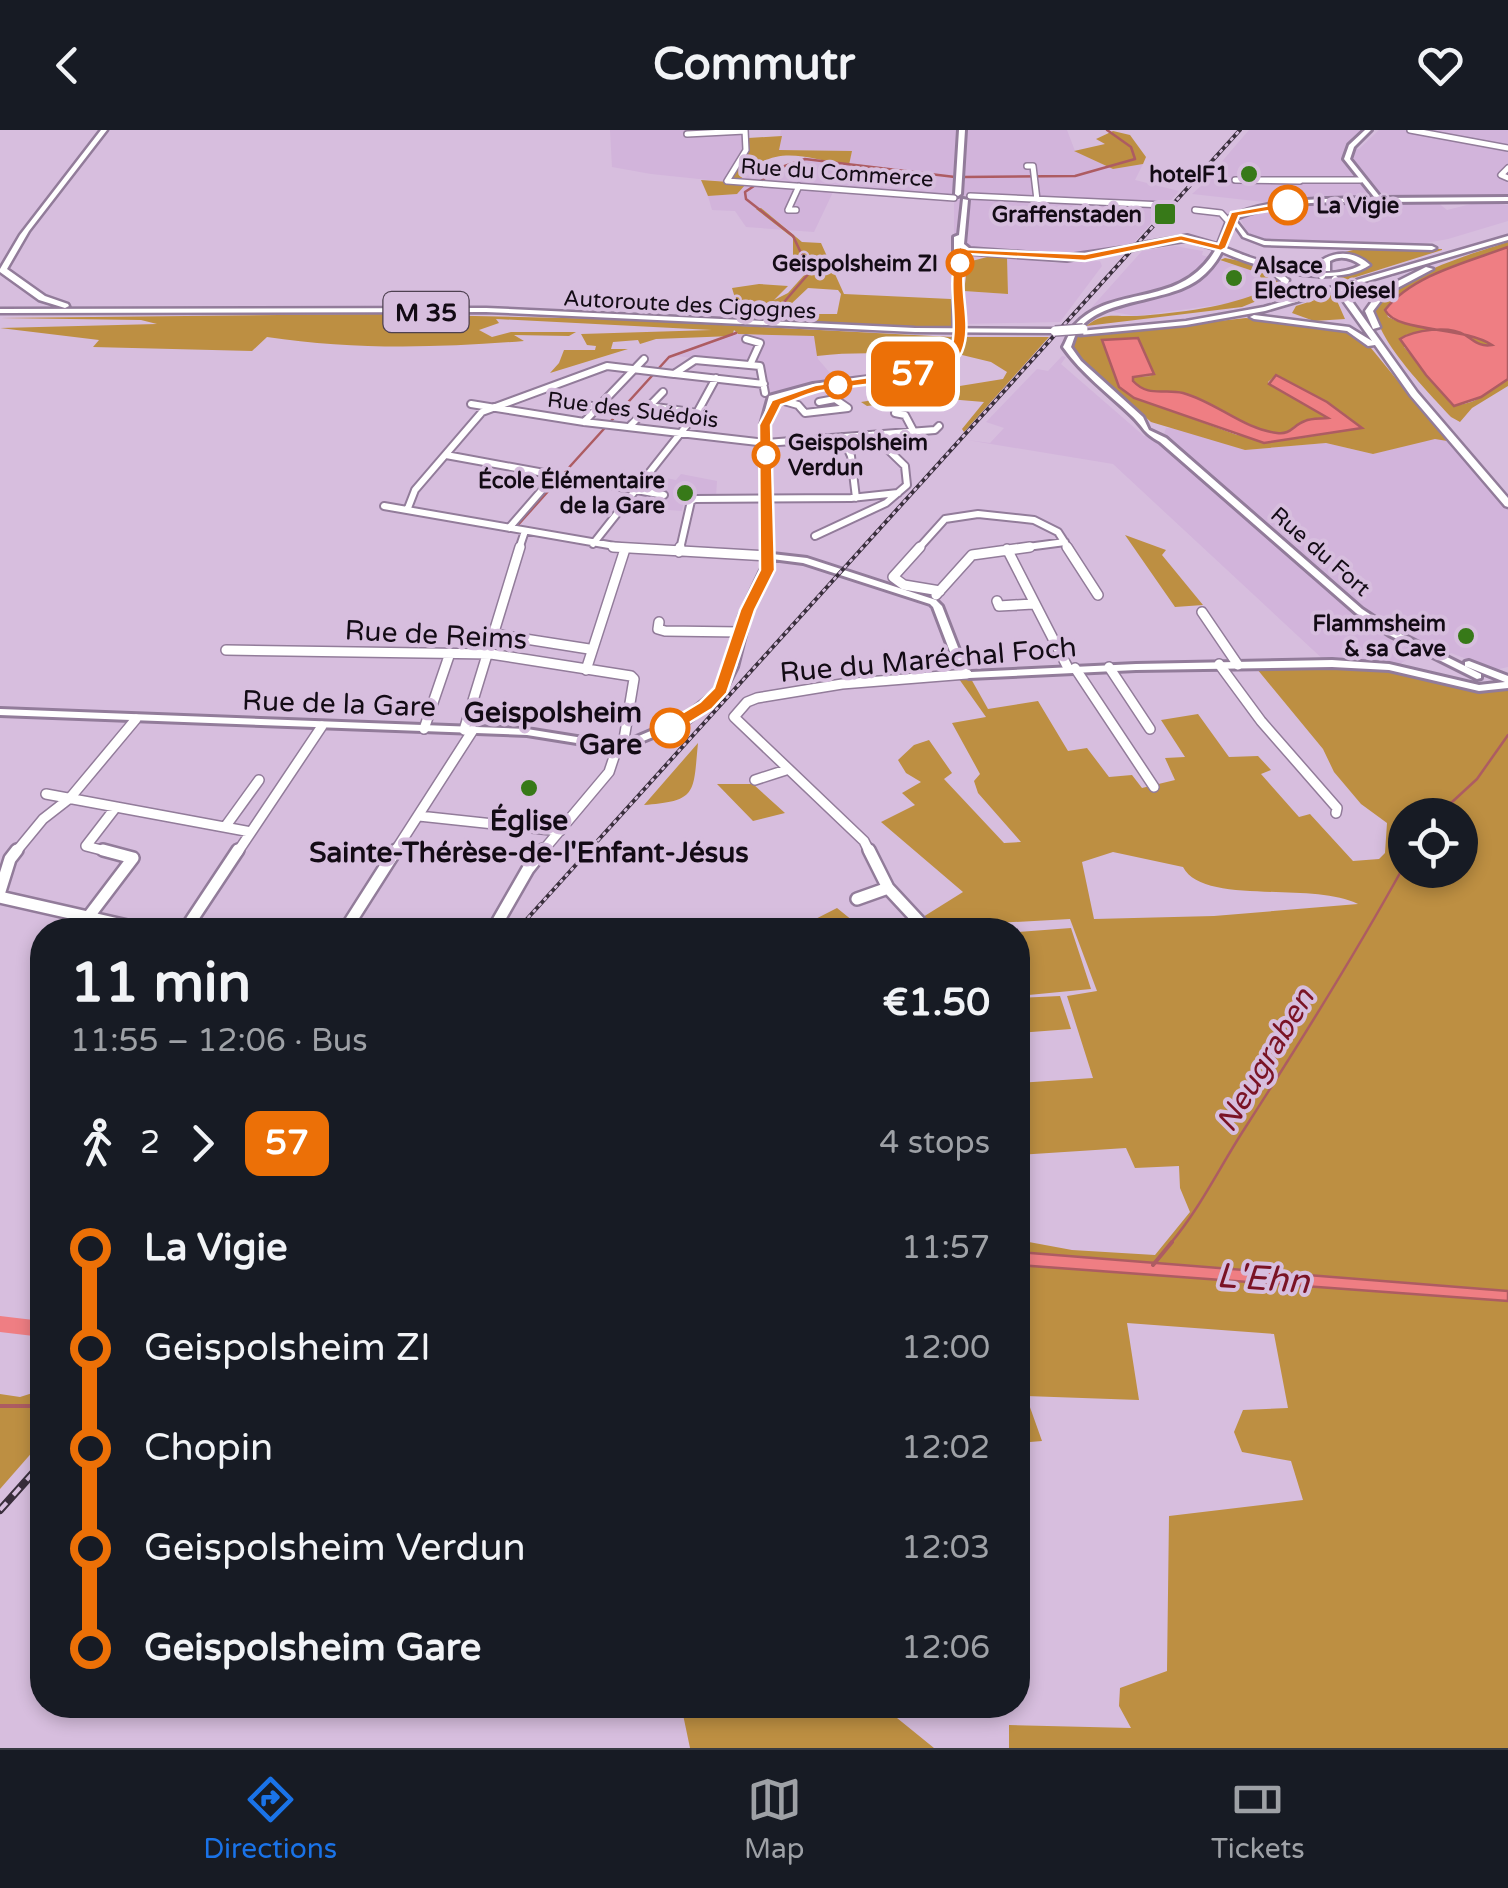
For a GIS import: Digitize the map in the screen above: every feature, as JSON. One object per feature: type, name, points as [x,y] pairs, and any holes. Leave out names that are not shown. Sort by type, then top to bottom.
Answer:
[{"type":"highway","points":[[102,130],[3,267],[10,278],[58,305],[141,310]]},
{"type":"highway","points":[[0,258],[102,130]]},
{"type":"highway","points":[[1228,222],[1239,239],[1299,253],[1325,275],[1508,504]]},
{"type":"highway","points":[[1228,222],[1245,236],[1264,244],[1432,248]]},
{"type":"highway","points":[[0,258],[26,232]]},
{"type":"highway","points":[[1325,275],[1320,262],[1342,248],[1432,248],[1508,234]]},
{"type":"highway","name":"M 35","points":[[1372,277],[1508,234]]},
{"type":"highway","name":"M 35","points":[[1372,277],[1508,234]]},
{"type":"highway","points":[[1219,246],[1248,242]]},
{"type":"highway","points":[[1219,246],[1280,269],[1325,275]]},
{"type":"highway","points":[[1219,246],[1225,253],[1260,264],[1279,275],[1287,284],[1282,292]]},
{"type":"highway","points":[[1467,250],[1374,299],[1370,316],[1384,350],[1508,493]]},
{"type":"highway","points":[[1238,311],[1292,287],[1298,276],[1325,275],[1352,271],[1366,265],[1355,258],[1335,256],[1326,260],[1325,275]]},
{"type":"highway","name":"Autoroute des Cigognes","points":[[0,312],[97,316],[451,312],[914,333],[1053,332],[1127,330],[1226,316],[1298,301],[1372,277]]},
{"type":"highway","name":"Autoroute des Cigognes","points":[[1081,331],[1238,311],[1372,277]]},
{"type":"highway","points":[[1298,301],[1289,309],[1292,316],[1327,323],[1347,319],[1343,297]]},
{"type":"highway","points":[[0,312],[325,310]]},
{"type":"highway","name":"Autoroute des Cigognes","points":[[0,312],[511,310],[1053,332]]},
{"type":"highway","points":[[1127,330],[1270,318],[1348,329],[1384,350]]},
{"type":"main road","points":[[959,251],[957,328],[962,130]]},
{"type":"main road","points":[[1368,130],[1346,155],[1349,165],[1379,199]]},
{"type":"main road","points":[[1228,222],[1262,207],[1379,199]]},
{"type":"main road","points":[[1188,282],[1199,274],[1219,246],[1234,212],[1263,205],[1379,199],[1508,199]]},
{"type":"main road","points":[[959,251],[1049,258],[1189,238],[1219,246]]},
{"type":"main road","points":[[1188,282],[1219,246]]},
{"type":"main road","name":"Rue du Fort","points":[[1188,282],[1098,313],[1069,340],[1072,356],[1359,611],[1392,632],[1480,675],[1507,682]]},
{"type":"main road","points":[[740,632],[770,556],[766,421],[775,397],[926,372],[944,364],[957,350],[958,338]]},
{"type":"main road","points":[[770,556],[804,560],[931,605],[966,674]]},
{"type":"main road","name":"Rue de la Gare","points":[[0,712],[527,732],[621,745],[655,736],[702,708],[724,684],[740,632]]},
{"type":"main road","name":"Rue du Maréchal Foch","points":[[966,674],[1219,664],[1353,664],[1402,665],[1461,682],[1480,675]]},
{"type":"main road","name":"Rue du Maréchal Foch","points":[[1353,664],[1398,668],[1490,687]]},
{"type":"main road","name":"Rue du Fort","points":[[1480,675],[1490,687],[1507,682]]},
{"type":"main road","name":"Rue de la Gare","points":[[137,719],[203,720]]},
{"type":"street","name":"Rue du Commerce","points":[[744,130],[746,150],[727,181],[960,193],[983,198],[1149,204]]},
{"type":"street","points":[[687,134],[744,130]]},
{"type":"street","points":[[1410,130],[1508,148]]},
{"type":"street","points":[[1027,166],[1033,166],[1037,200]]},
{"type":"street","points":[[1508,168],[1502,175],[1508,178]]},
{"type":"street","points":[[1300,182],[1280,178],[1235,180],[1240,183],[1300,182],[1361,180]]},
{"type":"street","points":[[796,210],[788,210],[799,186]]},
{"type":"street","points":[[1195,210],[1222,213],[1228,222]]},
{"type":"street","points":[[746,338],[760,344],[750,365]]},
{"type":"street","points":[[584,422],[644,359]]},
{"type":"street","points":[[674,374],[695,360],[750,365],[763,368],[775,397]]},
{"type":"street","points":[[408,508],[416,490],[482,412],[602,367],[716,378],[798,404],[806,413],[848,408],[835,399],[819,402]]},
{"type":"street","points":[[593,544],[696,413],[716,378]]},
{"type":"street","points":[[629,427],[663,392]]},
{"type":"street","points":[[567,402],[598,407]]},
{"type":"street","name":"Rue des Suédois","points":[[471,404],[584,422],[766,443],[936,430],[939,426]]},
{"type":"street","points":[[649,406],[696,413]]},
{"type":"street","points":[[895,413],[905,416],[914,432]]},
{"type":"street","points":[[815,536],[898,494],[907,485],[906,469],[873,435]]},
{"type":"street","points":[[842,438],[850,456],[856,498]]},
{"type":"street","points":[[446,455],[664,495]]},
{"type":"street","points":[[508,528],[560,476]]},
{"type":"street","points":[[679,552],[691,501],[898,494]]},
{"type":"street","points":[[384,506],[624,549],[770,556]]},
{"type":"street","points":[[942,588],[924,591],[893,578],[945,519],[978,514],[1034,520],[1058,532],[1098,594]]},
{"type":"street","points":[[354,918],[468,730],[526,531]]},
{"type":"street","points":[[931,605],[972,555],[1066,542]]},
{"type":"street","points":[[1007,548],[1071,668],[1154,787]]},
{"type":"street","points":[[586,670],[624,549]]},
{"type":"street","points":[[996,601],[999,606],[1034,604]]},
{"type":"street","points":[[1202,612],[1238,664]]},
{"type":"street","points":[[659,622],[658,628],[665,632],[740,632]]},
{"type":"street","points":[[494,634],[588,649]]},
{"type":"street","name":"Rue de Reims","points":[[226,650],[488,654],[634,678],[621,745]]},
{"type":"street","points":[[424,730],[450,653]]},
{"type":"street","points":[[1219,664],[1261,722],[1319,784],[1337,808],[1336,813]]},
{"type":"street","name":"Rue du Maréchal Foch","points":[[1109,667],[1150,729]]},
{"type":"street","name":"Rue du Maréchal Foch","points":[[786,770],[735,722],[735,716],[751,699],[842,684],[966,674]]},
{"type":"street","points":[[97,918],[0,894],[10,859],[42,819],[70,798],[137,719]]},
{"type":"street","points":[[193,918],[322,726]]},
{"type":"street","points":[[500,918],[528,869],[609,772],[621,745]]},
{"type":"street","points":[[755,780],[786,770],[864,841],[888,888],[916,918]]},
{"type":"street","points":[[225,827],[259,780]]},
{"type":"street","points":[[46,794],[251,832]]},
{"type":"street","points":[[89,916],[133,858],[86,846],[116,808]]},
{"type":"street","points":[[419,816],[560,831]]},
{"type":"street","points":[[856,899],[888,888]]},
{"type":"shaded area","points":[[610,130],[748,130],[747,153],[728,182],[651,174],[612,167]]},
{"type":"shaded area","points":[[781,130],[1067,130],[1075,151],[1113,169],[1143,164],[1135,180],[1179,191],[1132,245],[1070,255],[954,246],[954,200],[834,190],[814,232],[746,227],[735,211],[712,210],[708,196],[737,194],[737,183],[748,171],[773,173],[808,159],[849,164],[851,151],[778,150]]},
{"type":"shaded area","points":[[1249,130],[1372,130],[1354,147],[1359,149],[1379,130],[1508,130],[1508,198],[1404,198],[1379,192],[1350,199],[1264,202],[1192,194],[1221,168],[1218,166]]},
{"type":"shaded area","points":[[1113,131],[1130,135],[1146,157],[1143,164],[1113,169],[1074,151],[1105,144],[1096,139]]},
{"type":"shaded area","points":[[782,136],[779,150],[852,151],[849,165],[803,156],[777,157],[751,169],[738,182],[746,184],[737,194],[708,196],[701,180],[729,182],[747,153],[748,138]]},
{"type":"shaded area","points":[[1436,201],[1447,210],[1479,202],[1508,205],[1508,221],[1415,245],[1275,243],[1249,235],[1237,213],[1277,205],[1362,203],[1385,209],[1407,202]]},
{"type":"shaded area","points":[[761,208],[802,242],[821,243],[844,294],[951,299],[951,328],[733,318],[741,316],[731,299],[735,298],[732,288],[759,284],[788,286],[774,300],[788,293],[806,273],[793,258],[793,238],[756,209]],"holes":[[[808,288],[838,290],[841,294],[837,314],[793,314],[815,321],[782,318],[792,312],[790,305]]]},
{"type":"shaded area","points":[[1508,242],[1508,247],[1409,289],[1385,310],[1388,317],[1401,322],[1448,330],[1406,335],[1404,347],[1451,404],[1474,401],[1508,379],[1508,386],[1472,408],[1460,422],[1418,381],[1384,336],[1376,310],[1398,287],[1455,260]]},
{"type":"shaded area","points":[[1175,246],[1203,251],[1202,255],[1254,271],[1266,283],[1266,290],[1239,302],[1136,316],[1091,308],[1142,251]]},
{"type":"shaded area","points":[[1361,248],[1442,250],[1340,282],[1333,273],[1363,271],[1369,264],[1348,255],[1329,256]]},
{"type":"shaded area","points":[[991,256],[1007,257],[1008,294],[964,291],[968,262]]},
{"type":"shaded area","points":[[1007,257],[1055,263],[1100,261],[1102,266],[1060,322],[962,324],[964,291],[1008,294]]},
{"type":"shaded area","points":[[1220,260],[1260,265],[1285,285],[1281,291],[1242,307],[1086,326],[1104,317],[1220,305],[1265,290],[1259,273]]},
{"type":"shaded area","points":[[1334,294],[1345,319],[1314,321],[1292,313],[1296,306]]},
{"type":"shaded area","points":[[381,314],[609,319],[952,337],[946,357],[865,353],[817,356],[814,336],[738,334],[734,330],[732,336],[656,339],[640,344],[638,340],[613,342],[611,349],[628,349],[550,373],[564,350],[595,350],[596,346],[587,345],[581,334],[712,330],[496,319],[499,323],[479,330],[492,337],[511,332],[576,332],[569,336],[514,335],[524,341],[428,346],[363,346],[267,337],[252,351],[93,347],[99,340],[0,328],[157,324],[141,320],[0,318]]},
{"type":"shaded area","points":[[1246,318],[1346,330],[1362,337],[1447,441],[1435,439],[1373,454],[1326,443],[1245,450],[1151,422],[1072,352],[1074,337]],"holes":[[[1115,367],[1152,376],[1134,377],[1132,381],[1145,390],[1184,393],[1261,429],[1288,433],[1297,425],[1330,419],[1270,385],[1268,382],[1276,375],[1327,402],[1362,428],[1295,439],[1237,435],[1131,396],[1119,387]]]},
{"type":"shaded area","points":[[1455,331],[1480,338],[1492,345],[1480,344]]},
{"type":"shaded area","points":[[738,334],[814,336],[818,359],[837,381],[779,394],[768,391],[764,366],[676,356]]},
{"type":"shaded area","points":[[964,337],[1049,337],[964,432],[962,429],[984,402],[936,398],[867,406],[861,402],[1003,379],[1007,372],[991,362],[962,355]]},
{"type":"shaded area","points":[[1062,356],[1066,357],[1061,364],[1144,436],[1164,434],[1166,428],[1182,428],[1245,450],[1326,443],[1373,454],[1435,438],[1447,441],[1508,510],[1508,667],[1495,670],[1451,653],[1442,658],[1415,654],[1400,664],[1327,663],[1113,464],[967,440],[990,443],[1004,428],[986,422],[1037,369],[1048,371]]},
{"type":"shaded area","name":"École Élémentaire de la Gare","points":[[681,474],[717,481],[716,497],[692,497],[684,501],[682,511],[654,509],[663,497],[653,495],[666,478],[676,480]]},
{"type":"shaded area","points":[[1125,535],[1166,550],[1162,555],[1203,605],[1175,607]]},
{"type":"shaded area","points":[[1390,668],[1508,690],[1508,1291],[1030,1253],[1030,1242],[1072,1250],[1155,1255],[1190,1212],[1180,1188],[1179,1166],[1135,1168],[1126,1148],[1030,1154],[1030,1082],[1093,1078],[1067,996],[1097,991],[1070,919],[923,917],[963,892],[881,822],[915,805],[902,793],[921,782],[906,773],[898,760],[914,745],[929,740],[952,773],[944,779],[1004,843],[1021,842],[978,793],[974,781],[980,774],[952,723],[986,717],[959,679],[970,677],[988,709],[1038,701],[1068,751],[1087,748],[1109,777],[1132,775],[1142,788],[1175,780],[1165,758],[1185,757],[1161,720],[1198,714],[1229,757],[1258,756],[1271,770],[1261,774],[1299,817],[1310,814],[1353,861],[1379,859],[1385,853],[1387,823],[1361,804],[1334,772],[1323,749],[1257,669]],"holes":[[[1113,852],[1183,867],[1194,879],[1235,890],[1314,894],[1358,904],[1214,916],[1094,919],[1082,862]]]},
{"type":"shaded area","points":[[698,743],[689,791],[675,801],[644,805]]},
{"type":"shaded area","points":[[717,784],[753,784],[785,813],[753,821]]},
{"type":"shaded area","points":[[837,908],[849,918],[817,918]]},
{"type":"shaded area","points":[[1071,928],[1091,989],[1030,995],[1030,931]]},
{"type":"shaded area","points":[[1060,996],[1071,1029],[1030,1032],[1030,997]]},
{"type":"shaded area","points":[[1030,1266],[1508,1301],[1508,1748],[1009,1748],[1009,1725],[1131,1728],[1119,1706],[1120,1688],[1167,1671],[1169,1516],[1303,1500],[1291,1461],[1242,1452],[1234,1432],[1243,1410],[1288,1408],[1274,1334],[1127,1323],[1139,1400],[1030,1396]]},
{"type":"shaded area","points":[[0,1394],[20,1397],[30,1394],[30,1455],[0,1489]]},
{"type":"shaded area","points":[[1030,1407],[1042,1441],[1030,1442]]},
{"type":"shaded area","points":[[684,1718],[897,1718],[934,1748],[690,1748]]},
{"type":"water","points":[[1508,247],[1508,379],[1481,397],[1454,406],[1400,339],[1436,330],[1402,322],[1385,310],[1425,279]],"holes":[[[1464,335],[1480,339],[1492,345],[1480,344]]]},
{"type":"water","points":[[1138,338],[1154,374],[1133,377],[1145,389],[1183,393],[1277,433],[1286,433],[1307,420],[1328,418],[1269,384],[1276,375],[1327,402],[1362,428],[1264,443],[1134,398],[1119,387],[1102,340]]},
{"type":"water","points":[[1030,1253],[1508,1291],[1508,1301],[1030,1266]]},
{"type":"waterway","points":[[963,177],[1075,176],[1135,159],[1131,147],[1107,130]]},
{"type":"waterway","points":[[760,182],[776,169],[805,159],[955,177]]},
{"type":"waterway","points":[[754,186],[745,192],[746,199],[793,236],[810,272],[772,316]]},
{"type":"waterway","points":[[564,473],[669,357],[736,333]]},
{"type":"waterway","points":[[517,526],[559,479]]},
{"type":"waterway","name":"Neugraben","points":[[1456,798],[1477,779],[1508,735]]},
{"type":"waterway","name":"Neugraben","points":[[1170,1244],[1307,1030],[1391,888]]},
{"type":"waterway","name":"Neugraben","points":[[1153,1265],[1172,1242]]},
{"type":"waterway","name":"L'Ehn","points":[[0,1324],[30,1328]]},
{"type":"waterway","points":[[0,1406],[30,1406]]},
{"type":"railway","points":[[528,918],[1240,130]]},
{"type":"railway","points":[[0,1510],[30,1476]]},
{"type":"bus line","name":"57","points":[[670,728],[706,706],[721,689],[748,610],[767,570],[770,556],[765,425],[766,416],[776,403],[815,388],[926,372],[952,358],[957,350],[960,316],[958,269],[963,253],[968,251],[1085,258],[1181,238],[1221,248],[1235,214],[1288,205]]},
{"type":"place","name":"hotelF1","points":[[1249,174]]},
{"type":"place","name":"La Vigie","points":[[1288,205]]},
{"type":"place","name":"Graffenstaden","points":[[1165,214]]},
{"type":"place","name":"Geispolsheim ZI","points":[[960,263]]},
{"type":"place","name":"Alsace Electro Diesel","points":[[1234,278]]},
{"type":"place","name":"Geispolsheim Verdun","points":[[766,455]]},
{"type":"place","name":"École Élémentaire de la Gare","points":[[685,493]]},
{"type":"place","name":"Flammsheim & sa Cave","points":[[1466,636]]},
{"type":"place","name":"Geispolsheim Gare","points":[[670,728]]},
{"type":"place","name":"Église Sainte-Thérèse-de-l'Enfant-Jésus","points":[[529,788]]}]
